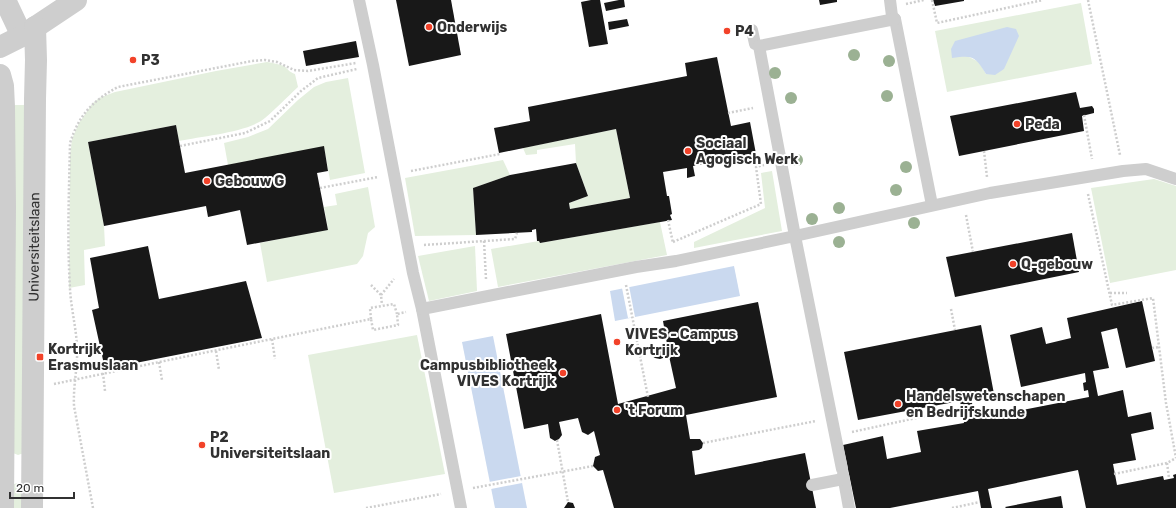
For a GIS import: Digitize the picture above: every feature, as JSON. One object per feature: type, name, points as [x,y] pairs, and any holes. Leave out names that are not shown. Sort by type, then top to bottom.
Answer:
[{"type":"street","points":[[5,0],[29,31]]},
{"type":"street","points":[[0,47],[29,31],[76,0]]},
{"type":"street","name":"Universiteitslaan","points":[[29,31],[36,60],[34,131],[32,508]]},
{"type":"street","name":"Universiteitslaan","points":[[0,75],[3,86],[4,115],[2,508]]},
{"type":"street","points":[[3,466],[32,466]]},
{"type":"lane","points":[[359,0],[373,62],[412,273],[422,309],[461,508]]},
{"type":"lane","points":[[890,0],[892,16],[895,19],[932,205]]},
{"type":"lane","points":[[759,46],[895,19]]},
{"type":"lane","points":[[752,30],[755,44],[759,46],[849,508]]},
{"type":"lane","points":[[422,309],[636,267],[676,261],[990,193],[1123,171],[1146,169],[1176,179]]},
{"type":"lane","points":[[812,485],[843,474]]},
{"type":"path","points":[[932,0],[937,23],[1043,0]]},
{"type":"path","points":[[1088,0],[1123,171]]},
{"type":"path","points":[[93,508],[74,406],[73,389],[77,362],[77,344],[70,291],[68,256],[70,143],[75,128],[83,114],[104,94],[118,88],[252,61],[265,60],[277,62],[294,70],[308,72],[373,62]]},
{"type":"path","points":[[180,146],[245,133],[270,121],[301,91],[318,78],[373,62]]},
{"type":"path","points":[[728,113],[771,106]]},
{"type":"path","points":[[1084,115],[1090,177],[1112,305],[1153,298],[1166,403],[1176,458],[1167,463],[1114,474]]},
{"type":"path","points":[[984,151],[990,193]]},
{"type":"path","points":[[320,188],[500,154]]},
{"type":"path","points":[[672,242],[761,204],[756,167],[781,161]]},
{"type":"path","points":[[963,199],[973,252]]},
{"type":"path","points":[[668,220],[676,261]]},
{"type":"path","points":[[408,247],[484,240],[515,239],[517,233]]},
{"type":"path","points":[[484,240],[487,296]]},
{"type":"path","points":[[381,295],[394,279]]},
{"type":"path","points":[[371,285],[381,295],[382,305]]},
{"type":"path","points":[[626,287],[648,397]]},
{"type":"path","points":[[1110,293],[1127,293]]},
{"type":"path","points":[[394,304],[398,326],[373,330],[370,308],[382,305],[394,304]]},
{"type":"path","points":[[397,314],[422,309]]},
{"type":"path","points":[[951,309],[955,330]]},
{"type":"path","points":[[32,389],[103,373],[371,320]]},
{"type":"path","points":[[272,340],[275,360]]},
{"type":"path","points":[[1152,348],[1159,347]]},
{"type":"path","points":[[216,351],[219,370]]},
{"type":"path","points":[[159,362],[162,380]]},
{"type":"path","points":[[103,373],[105,390]]},
{"type":"path","points":[[836,435],[962,408]]},
{"type":"path","points":[[703,443],[832,418]]},
{"type":"path","points":[[557,440],[568,502]]},
{"type":"path","points":[[1167,463],[1169,478]]},
{"type":"path","points":[[490,486],[593,466]]},
{"type":"path","points":[[366,508],[458,490]]},
{"type":"path","points":[[952,508],[980,502]]},
{"type":"green space","points":[[1081,3],[1092,64],[947,92],[935,31]],"holes":[[[967,56],[1004,69],[986,74],[979,62]]]},
{"type":"green space","points":[[267,62],[284,66],[295,74],[298,87],[265,118],[253,125],[232,131],[179,141],[176,125],[88,142],[104,226],[105,246],[84,250],[85,285],[69,288],[70,156],[72,139],[79,123],[92,104],[99,98],[115,92]]},
{"type":"green space","points":[[348,78],[365,173],[330,180],[324,147],[228,165],[224,143],[248,137],[268,129],[314,87],[326,82]]},
{"type":"green space","points":[[11,105],[29,105],[24,453],[18,455],[13,453]]},
{"type":"green space","points":[[616,129],[630,198],[570,209],[569,203],[588,196],[576,163],[575,144],[537,150],[537,154],[526,155],[523,148]]},
{"type":"green space","points":[[503,160],[510,175],[473,188],[476,235],[415,236],[405,178]]},
{"type":"green space","points":[[772,171],[782,231],[694,248],[694,242],[765,208],[761,173]]},
{"type":"green space","points":[[1154,179],[1176,186],[1176,270],[1110,283],[1091,188]]},
{"type":"green space","points":[[368,187],[375,227],[368,233],[363,256],[357,264],[267,282],[260,243],[328,229],[324,207],[337,205],[335,194]]},
{"type":"green space","points":[[660,222],[667,255],[498,287],[491,249],[539,241],[540,243]]},
{"type":"green space","points":[[475,246],[477,291],[429,301],[418,256]]},
{"type":"green space","points":[[417,335],[445,474],[334,493],[308,355]]},
{"type":"green space","points":[[17,483],[23,485],[26,508],[9,508],[12,485]]},
{"type":"water","points":[[1007,27],[1016,29],[1019,36],[1004,69],[995,75],[986,74],[979,63],[973,58],[952,58],[951,49],[955,41]]},
{"type":"water","points":[[734,266],[740,296],[615,321],[610,291]]},
{"type":"water","points":[[493,336],[527,508],[495,508],[462,342]]},
{"type":"pier","points":[[629,286],[635,317],[628,318],[622,288]]},
{"type":"pier","points":[[521,476],[522,483],[491,489],[489,482]]},
{"type":"building","name":"Onderwijs","points":[[396,0],[451,0],[461,55],[409,66]]},
{"type":"building","points":[[600,0],[608,44],[589,47],[581,2]]},
{"type":"building","points":[[624,0],[625,7],[606,11],[604,3]]},
{"type":"building","points":[[819,0],[837,0],[837,2],[820,5]]},
{"type":"building","points":[[933,0],[964,0],[964,1],[935,6]]},
{"type":"building","points":[[627,19],[629,26],[609,30],[608,22]]},
{"type":"building","points":[[356,41],[359,57],[306,66],[303,51]]},
{"type":"building","name":"Sociaal Agogisch Werk","points":[[717,57],[731,126],[750,122],[756,154],[693,166],[695,176],[687,178],[687,168],[663,172],[667,196],[669,196],[672,214],[670,215],[672,220],[540,243],[537,241],[536,229],[532,230],[532,232],[476,235],[473,188],[510,175],[576,163],[588,196],[569,203],[570,209],[630,198],[616,129],[499,153],[494,128],[530,121],[528,107],[687,76],[685,63]]},
{"type":"building","name":"Peda","points":[[1076,92],[1080,108],[1092,106],[1094,109],[1094,113],[1082,116],[1084,131],[959,156],[950,116]]},
{"type":"building","name":"Gebouw G","points":[[176,125],[185,173],[324,146],[328,171],[317,173],[328,230],[247,245],[240,210],[208,217],[206,206],[104,226],[88,142]]},
{"type":"building","name":"Q-gebouw","points":[[1072,233],[1079,272],[955,297],[946,257]]},
{"type":"building","points":[[148,246],[159,299],[246,281],[262,338],[105,369],[92,310],[99,308],[90,258]]},
{"type":"building","name":"Handelswetenschapen en Bedrijfskunde","points":[[1142,301],[1155,361],[1126,368],[1117,328],[1101,332],[1109,368],[1093,371],[1098,396],[1123,390],[1128,417],[1151,412],[1154,429],[1131,434],[1136,460],[1113,464],[1117,485],[1163,476],[1164,480],[1174,478],[1173,475],[1176,474],[1176,508],[1086,508],[1078,470],[988,489],[992,508],[981,508],[978,491],[890,508],[856,508],[843,445],[883,436],[887,459],[921,452],[917,431],[964,423],[960,401],[858,420],[844,352],[981,325],[994,394],[971,399],[976,419],[1089,397],[1088,390],[1084,391],[1083,383],[1086,382],[1085,373],[1021,387],[1010,335],[1042,327],[1046,344],[1071,338],[1067,318]]},
{"type":"building","name":"'t Forum","points":[[758,302],[777,397],[686,415],[690,439],[700,439],[703,443],[702,448],[692,451],[695,475],[805,453],[816,508],[614,508],[603,470],[598,471],[593,466],[595,457],[600,455],[594,431],[588,435],[582,432],[578,418],[559,422],[562,435],[555,441],[550,438],[548,424],[524,429],[506,334],[601,314],[618,404],[676,388],[669,356],[660,359],[655,358],[652,356],[651,351],[655,346],[658,347],[667,344],[663,321]]},
{"type":"building","points":[[1061,496],[1063,508],[1005,507]]},
{"type":"building","points":[[568,502],[573,503],[575,508],[564,508]]},
{"type":"place","name":"Onderwijs","points":[[429,27]]},
{"type":"place","name":"P4","points":[[727,31]]},
{"type":"place","name":"P3","points":[[133,60]]},
{"type":"place","name":"Peda","points":[[1017,124]]},
{"type":"place","name":"Sociaal Agogisch Werk","points":[[688,151]]},
{"type":"place","name":"Gebouw G","points":[[207,181]]},
{"type":"place","name":"Q-gebouw","points":[[1013,264]]},
{"type":"place","name":"VIVES - Campus Kortrijk","points":[[617,342]]},
{"type":"place","name":"Kortrijk Erasmuslaan","points":[[40,357]]},
{"type":"place","name":"Campusbibliotheek VIVES Kortrijk","points":[[563,373]]},
{"type":"place","name":"Handelswetenschapen en Bedrijfskunde","points":[[898,404]]},
{"type":"place","name":"'t Forum","points":[[617,410]]},
{"type":"place","name":"P2 Universiteitslaan","points":[[202,445]]}]
